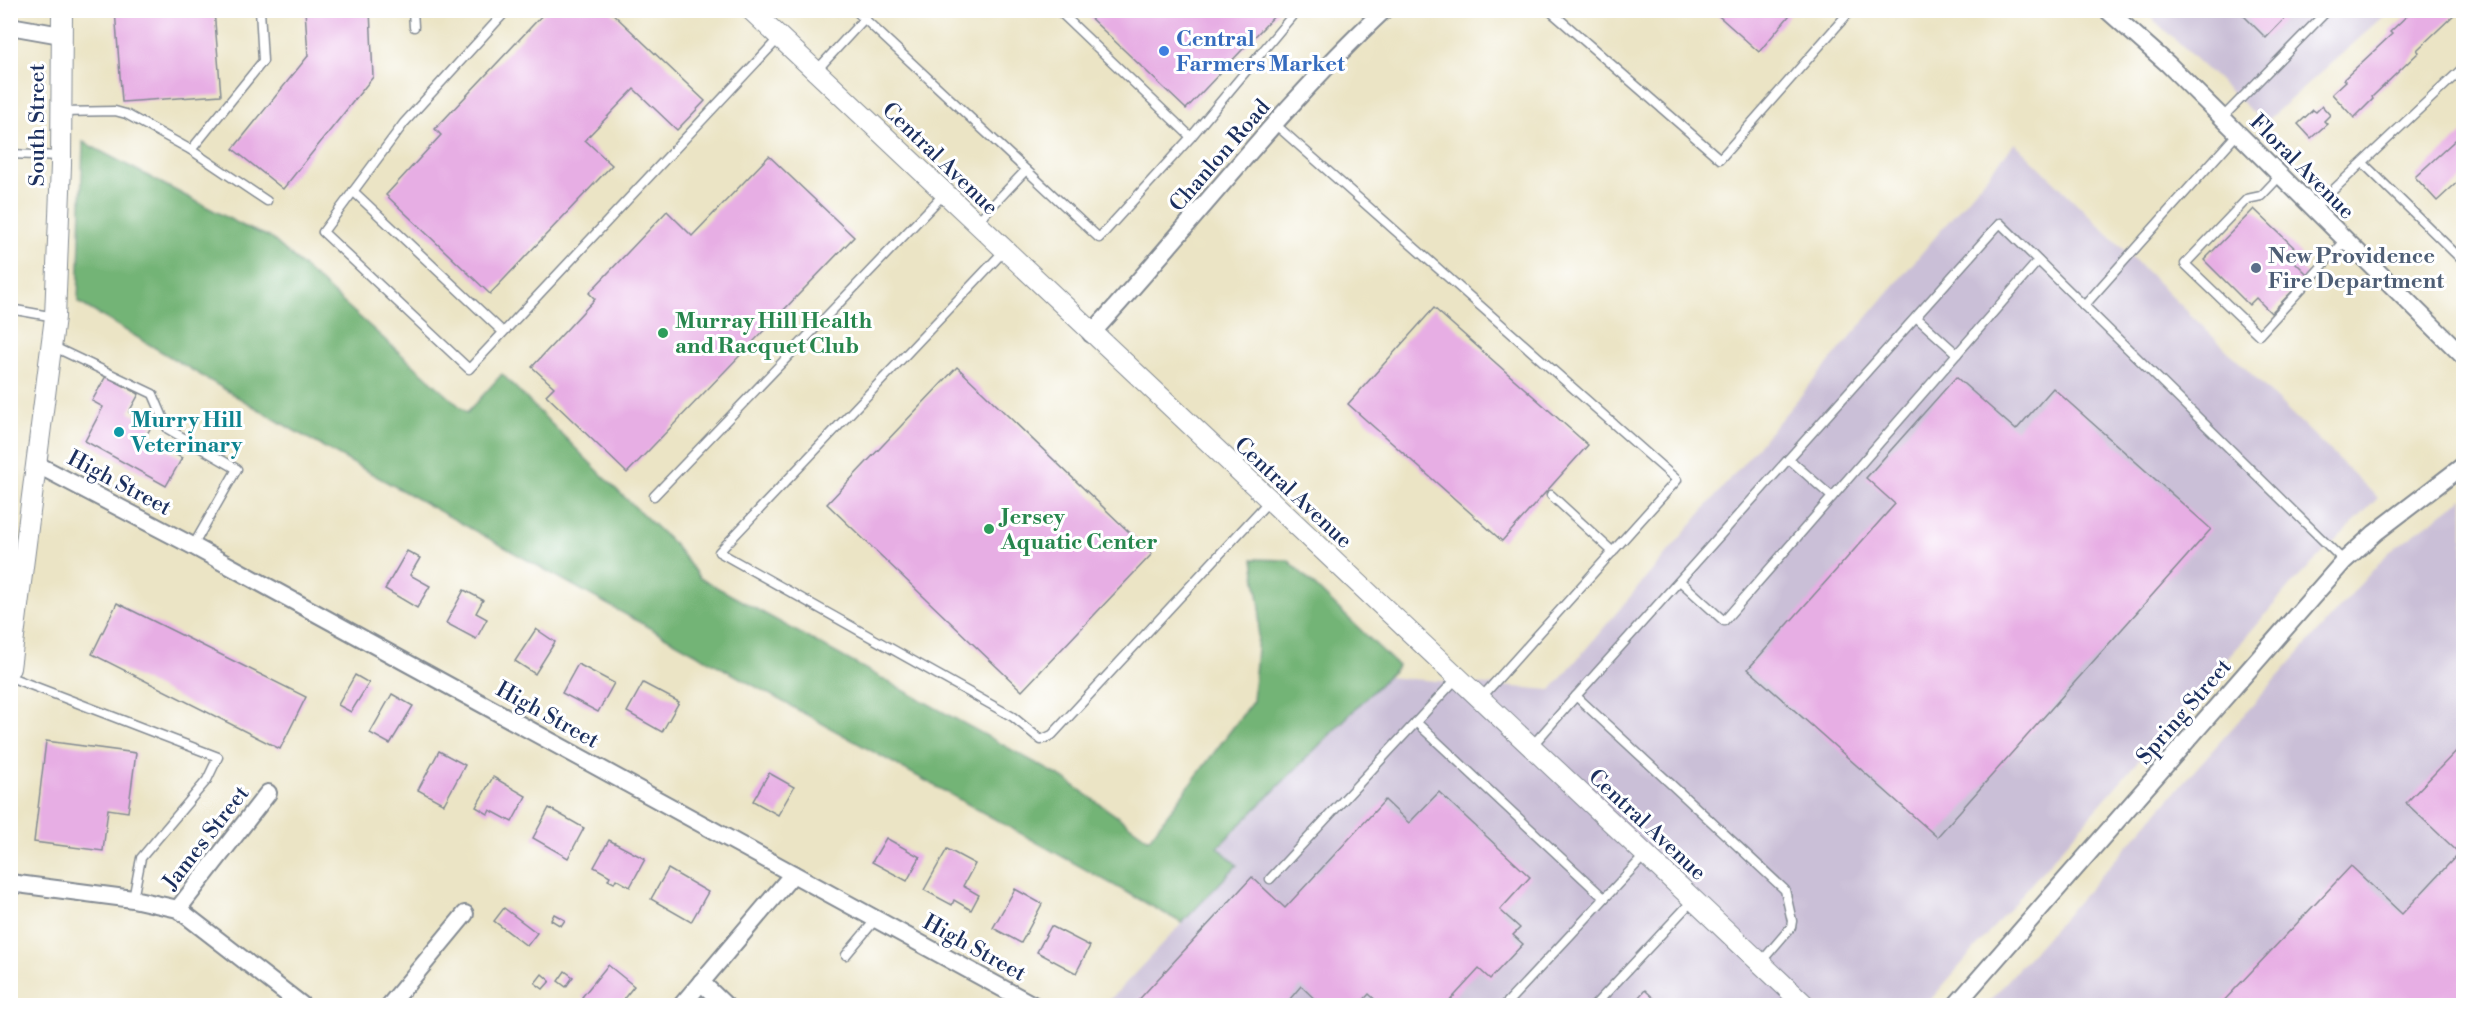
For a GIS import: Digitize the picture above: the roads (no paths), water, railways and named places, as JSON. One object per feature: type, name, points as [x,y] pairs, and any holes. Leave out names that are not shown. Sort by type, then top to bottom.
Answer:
[{"type":"street","name":"South Street","points":[[10,668],[56,317],[61,156],[62,10]]},
{"type":"street","name":"Central Avenue","points":[[751,10],[1091,334],[1806,1005]]},
{"type":"street","name":"Chanlon Road","points":[[1091,334],[1276,125],[1384,10]]},
{"type":"street","name":"Floral Avenue","points":[[2108,10],[2168,64],[2463,357]]},
{"type":"street","points":[[10,26],[61,34]]},
{"type":"street","name":"High Street","points":[[38,465],[193,546],[1035,1005]]},
{"type":"street","name":"Spring Street","points":[[1955,1005],[2344,561],[2375,533],[2463,465]]},
{"type":"street","name":"James Street","points":[[178,909],[268,793]]},
{"type":"street","points":[[681,1005],[793,874]]},
{"type":"street","points":[[10,883],[133,899],[178,909],[303,1005]]},
{"type":"street","points":[[389,1005],[465,914]]},
{"type":"street","points":[[701,982],[726,1005]]},
{"type":"lane","points":[[191,150],[263,61],[260,10]]},
{"type":"lane","points":[[413,10],[414,27]]},
{"type":"lane","points":[[507,10],[404,123],[323,232],[469,369],[779,37]]},
{"type":"lane","points":[[855,10],[1099,237],[1191,137],[1297,10]]},
{"type":"lane","points":[[1058,10],[1191,137]]},
{"type":"lane","points":[[1549,10],[1720,159],[1851,10]]},
{"type":"lane","points":[[2222,118],[2328,10]]},
{"type":"lane","points":[[816,72],[864,19]]},
{"type":"lane","points":[[2314,208],[2463,67]]},
{"type":"lane","points":[[60,112],[115,111],[126,114],[191,150],[267,201]]},
{"type":"lane","points":[[1276,125],[1677,480],[1480,700]]},
{"type":"lane","points":[[2084,306],[2238,133]]},
{"type":"lane","points":[[10,154],[61,156]]},
{"type":"lane","points":[[2362,163],[2463,262]]},
{"type":"lane","points":[[975,223],[1026,170]]},
{"type":"lane","points":[[2281,175],[2261,196],[2247,199],[2185,264],[2259,335],[2346,240]]},
{"type":"lane","points":[[353,191],[504,332]]},
{"type":"lane","points":[[654,496],[944,194]]},
{"type":"lane","points":[[1531,747],[2000,223],[2344,561]]},
{"type":"lane","points":[[1004,251],[719,552],[1013,717],[1041,740],[1052,735],[1269,501]]},
{"type":"lane","points":[[1680,581],[1724,621],[2038,261]]},
{"type":"lane","points":[[10,309],[56,317]]},
{"type":"lane","points":[[1916,317],[1957,354]]},
{"type":"lane","points":[[52,346],[153,394],[168,429],[237,469],[193,546]]},
{"type":"lane","points":[[1789,459],[1832,497]]},
{"type":"lane","points":[[1551,495],[1613,552]]},
{"type":"lane","points":[[10,677],[218,757],[207,780],[141,858],[133,899]]},
{"type":"lane","points":[[1270,879],[1457,678]]},
{"type":"lane","points":[[1576,696],[1785,890],[1792,921],[1791,927],[1761,963]]},
{"type":"lane","points":[[1416,722],[1604,898]]},
{"type":"lane","points":[[1504,1005],[1645,854]]},
{"type":"lane","points":[[1594,1005],[1693,900]]},
{"type":"lane","points":[[846,955],[876,918]]},
{"type":"place","name":"Central Farmers Market","points":[[1164,51]]},
{"type":"place","name":"New Providence Fire Department","points":[[2256,268]]},
{"type":"place","name":"Murray Hill Health and Racquet Club","points":[[663,333]]},
{"type":"place","name":"Murry Hill Veterinary","points":[[119,432]]},
{"type":"place","name":"Jersey Aquatic Center","points":[[989,529]]}]
